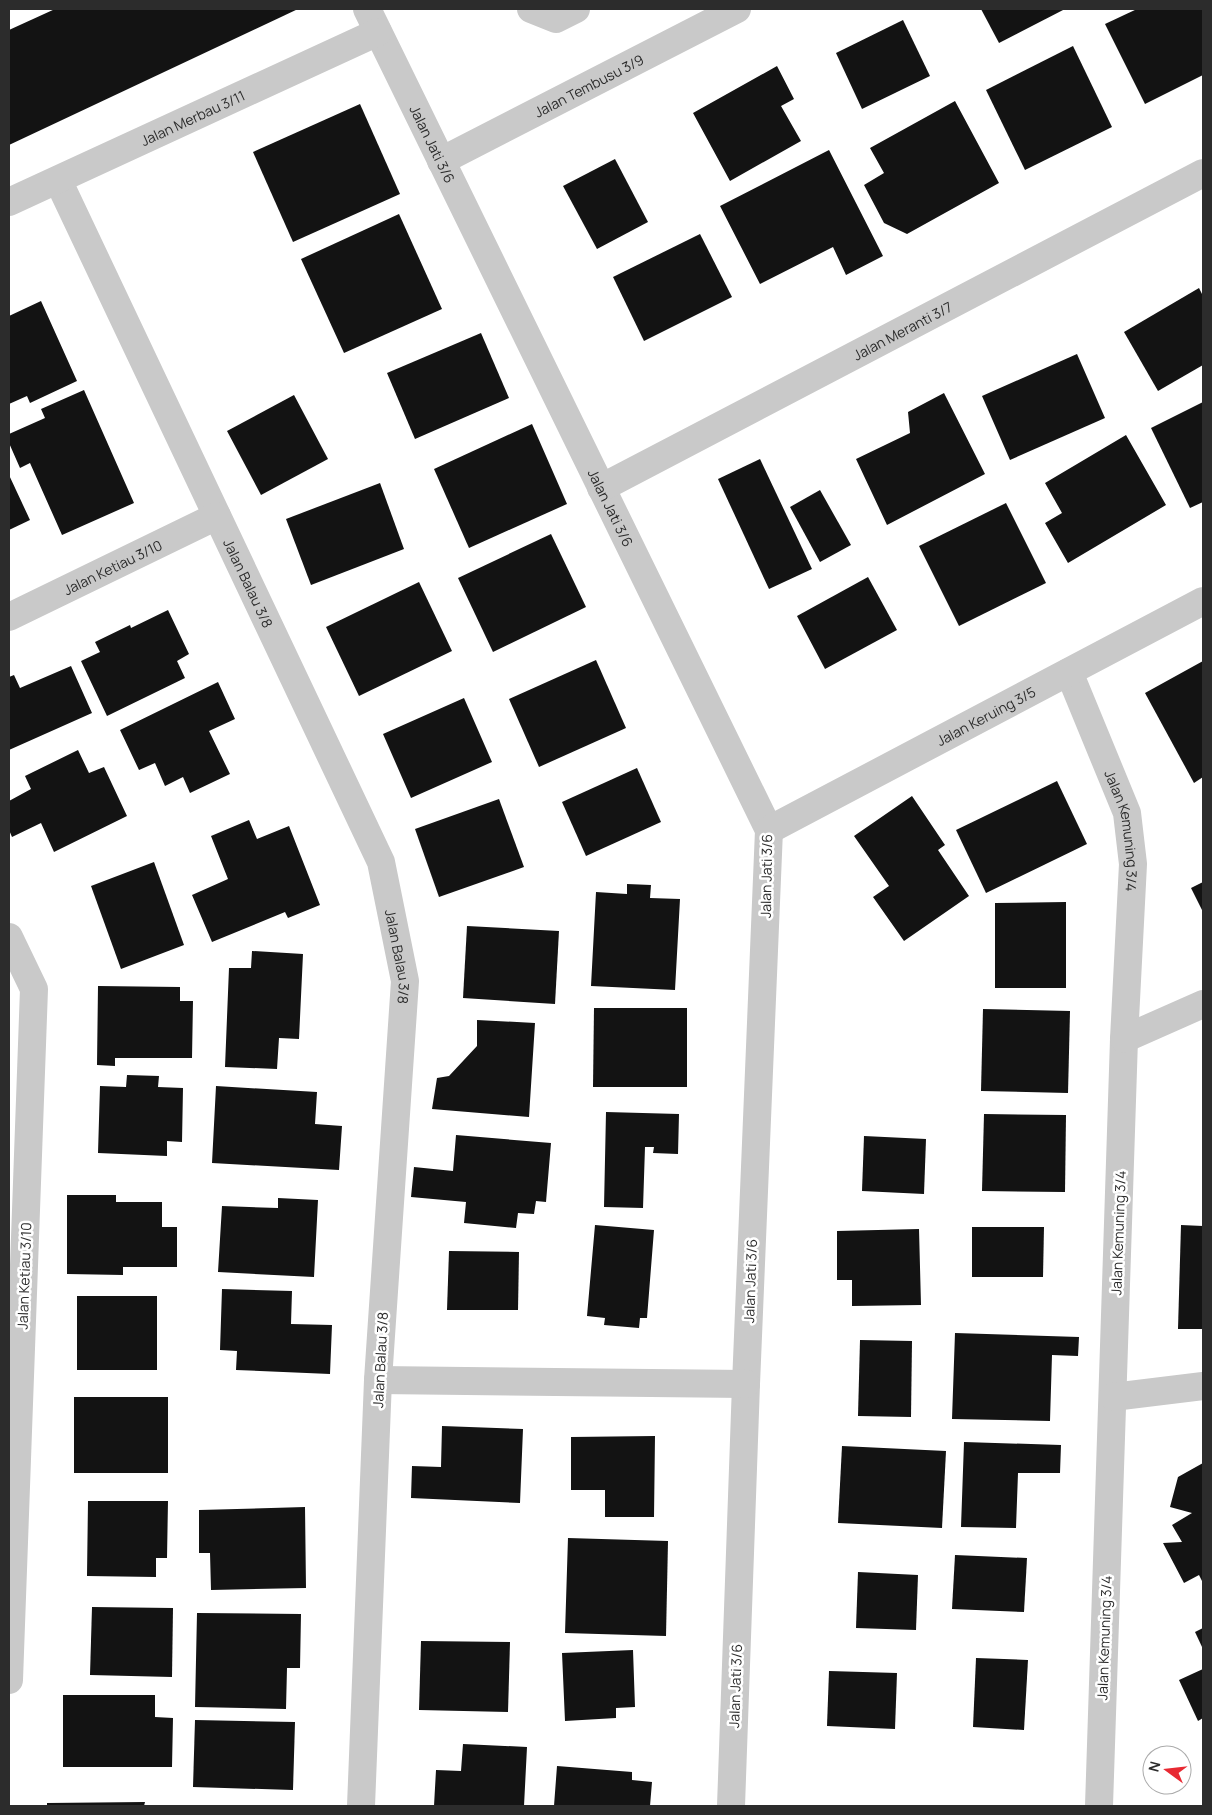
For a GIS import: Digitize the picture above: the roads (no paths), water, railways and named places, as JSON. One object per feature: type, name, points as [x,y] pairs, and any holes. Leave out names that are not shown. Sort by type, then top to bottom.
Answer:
[{"type":"street","points":[[531,9],[556,19],[576,9]]},
{"type":"street","name":"Jalan Tembusu 3/9","points":[[441,161],[737,9]]},
{"type":"street","name":"Jalan Jati 3/6","points":[[372,20],[769,830],[731,1806]]},
{"type":"street","name":"Jalan Merbau 3/11","points":[[9,202],[58,180],[372,20]]},
{"type":"street","name":"Jalan Meranti 3/7","points":[[601,488],[1203,174]]},
{"type":"street","name":"Jalan Balau 3/8","points":[[58,180],[381,862],[405,981],[378,1380],[361,1806]]},
{"type":"street","name":"Jalan Ketiau 3/10","points":[[9,617],[217,516]]},
{"type":"street","name":"Jalan Keruing 3/5","points":[[769,830],[1203,600]]},
{"type":"street","name":"Jalan Kemuning 3/4","points":[[1069,672],[1127,813],[1133,864],[1124,1039],[1098,1806]]},
{"type":"street","name":"Jalan Ketiau 3/10","points":[[9,937],[34,989],[9,1680]]},
{"type":"street","points":[[1124,1039],[1203,1004]]},
{"type":"street","points":[[378,1380],[746,1384]]},
{"type":"street","points":[[1113,1397],[1203,1386]]}]
